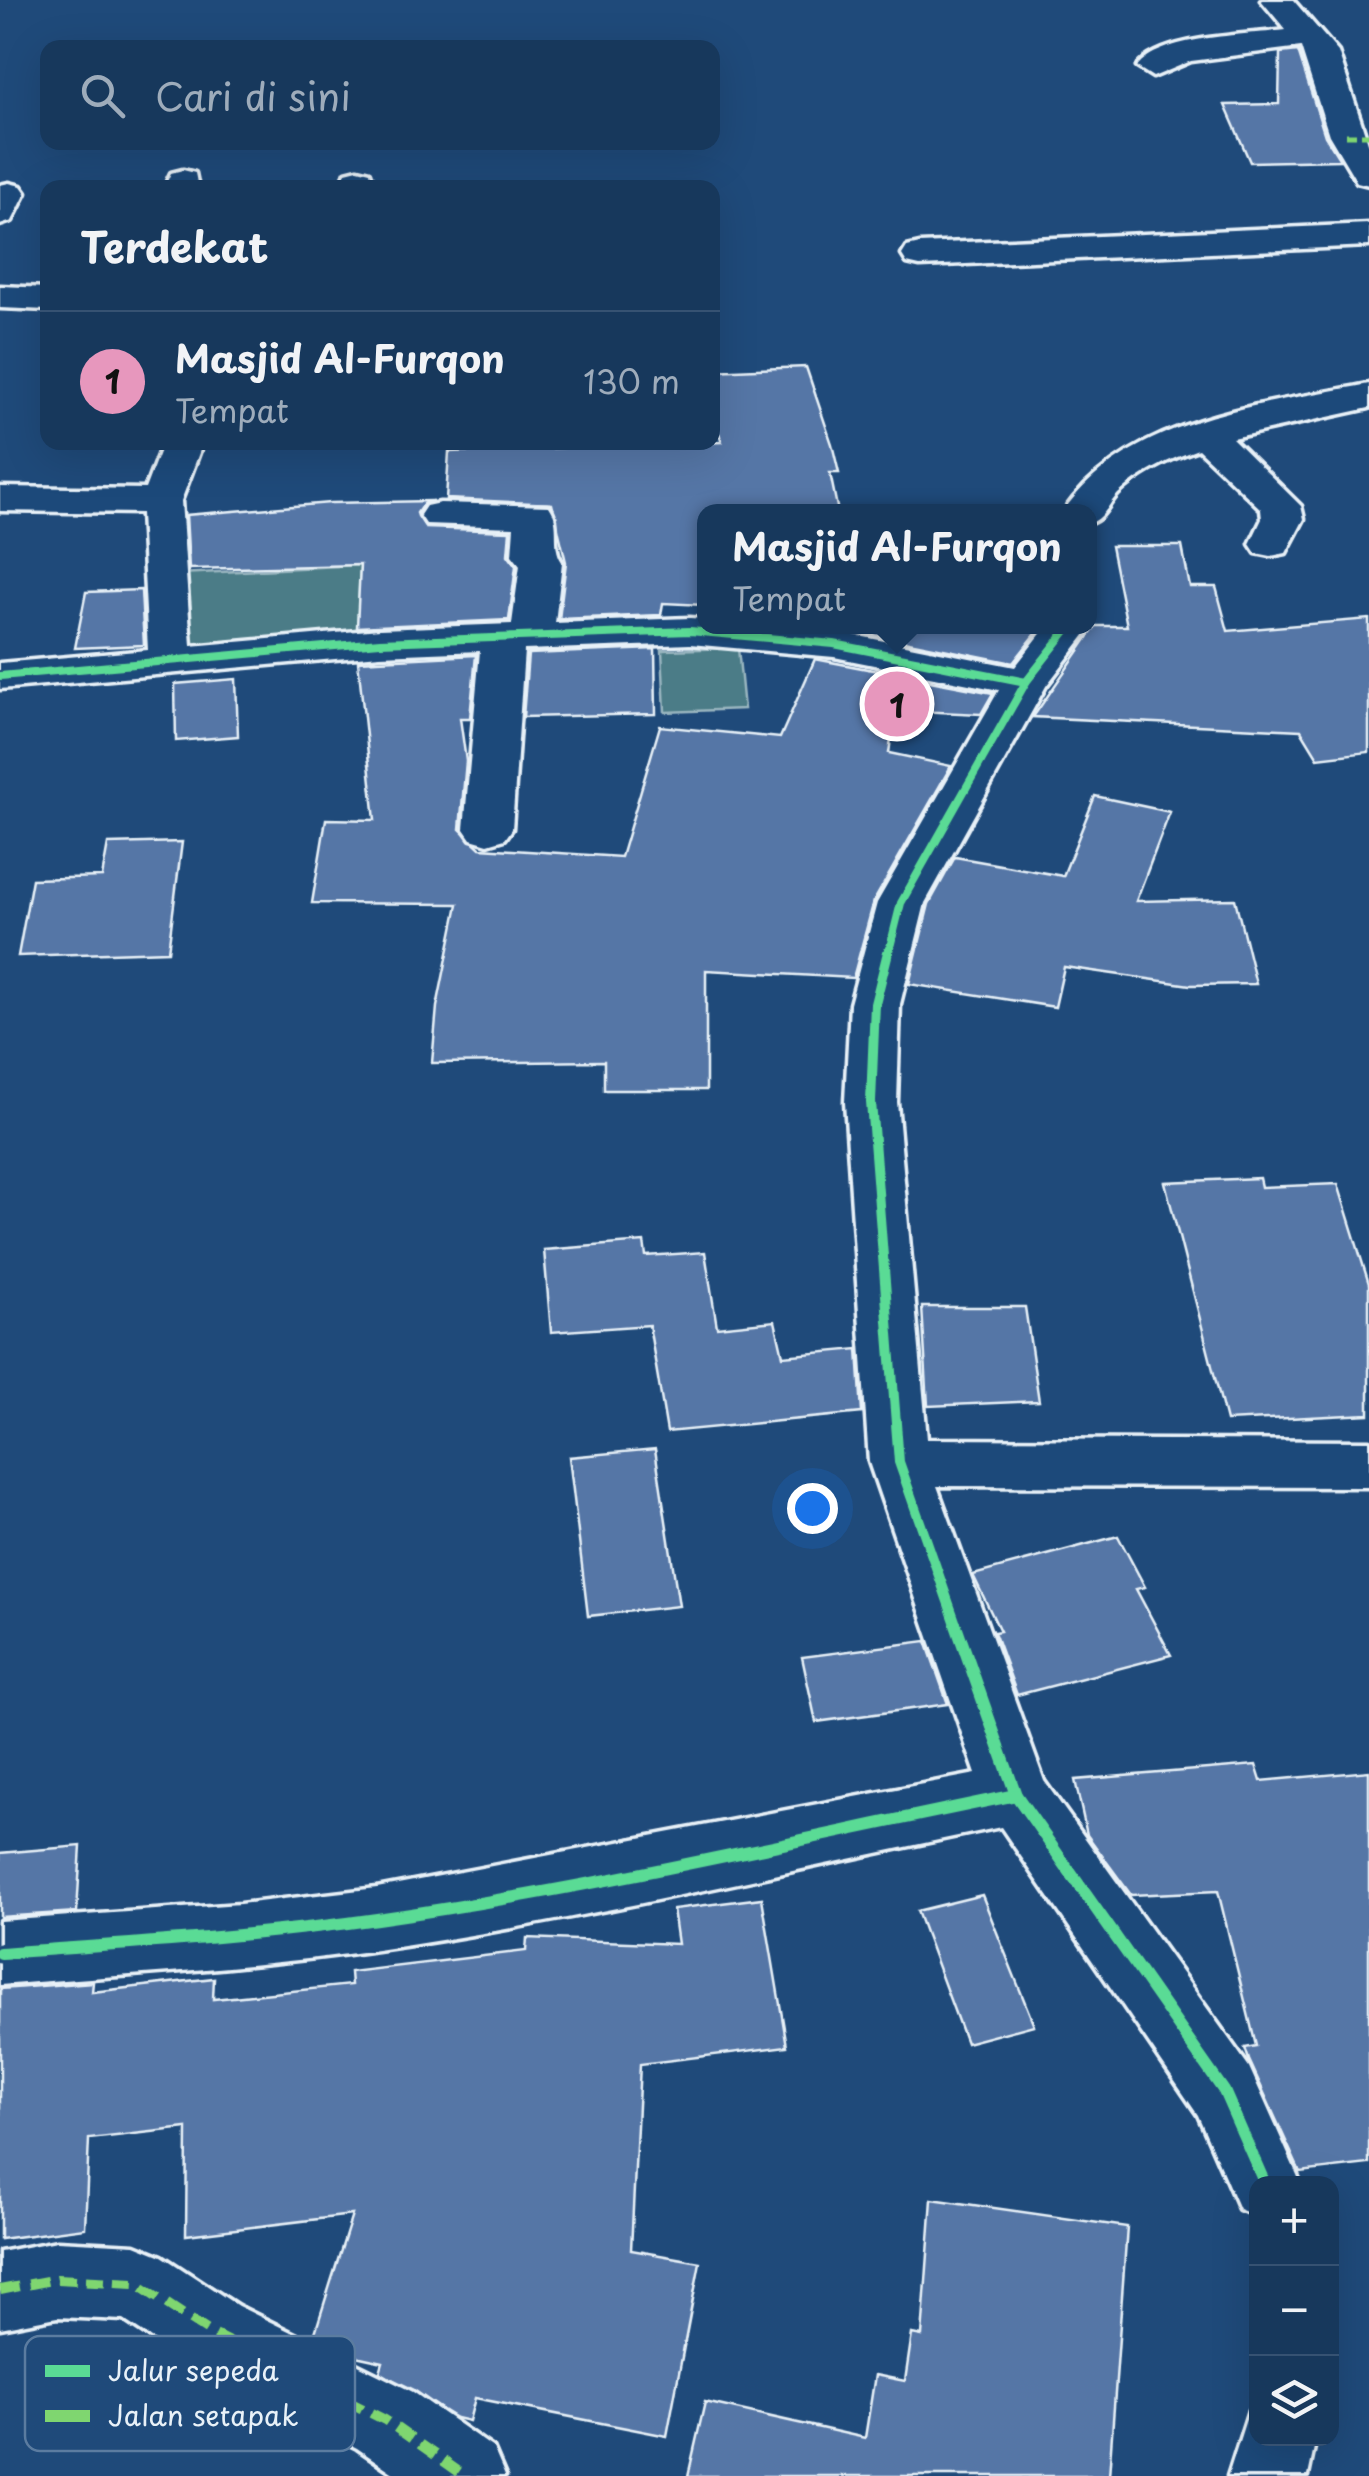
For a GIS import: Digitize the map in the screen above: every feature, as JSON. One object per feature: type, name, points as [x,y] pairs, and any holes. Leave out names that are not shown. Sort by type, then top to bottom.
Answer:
[{"type":"street","points":[[1276,0],[1322,52],[1358,135],[1369,175]]},
{"type":"street","points":[[1154,68],[1184,52],[1309,37]]},
{"type":"street","points":[[920,255],[1369,235]]},
{"type":"street","points":[[0,297],[40,299]]},
{"type":"street","points":[[1086,504],[1114,472],[1148,455],[1261,417],[1369,396]]},
{"type":"street","points":[[1206,436],[1281,506],[1283,519],[1272,544]]},
{"type":"street","points":[[170,658],[161,502],[179,450]]},
{"type":"street","points":[[0,500],[161,502]]},
{"type":"street","points":[[440,515],[534,514],[533,555],[541,562],[518,640],[488,829]]},
{"type":"street","points":[[0,676],[380,642],[697,631]]},
{"type":"street","points":[[739,634],[772,636],[1026,682]]},
{"type":"street","points":[[1064,634],[1026,682],[901,903],[875,1004],[871,1102],[900,1462],[1016,1795],[1224,2091],[1262,2176]]},
{"type":"street","points":[[900,1462],[1369,1464]]},
{"type":"street","points":[[0,1953],[377,1920],[1016,1795]]},
{"type":"street","points":[[0,2290],[57,2280],[135,2283],[217,2336]]},
{"type":"street","points":[[355,2405],[385,2420],[465,2476]]},
{"type":"street","points":[[1268,2476],[1275,2446]]},
{"type":"green space","points":[[360,565],[357,639],[186,652],[179,574]]},
{"type":"green space","points":[[738,648],[744,709],[665,712],[662,650]]},
{"type":"building","points":[[1298,51],[1325,136],[1340,160],[1250,162],[1225,105],[1279,104],[1280,53]]},
{"type":"building","points":[[806,367],[839,473],[830,473],[836,504],[697,504],[697,605],[663,603],[661,615],[559,619],[566,562],[552,504],[446,499],[449,452],[720,450],[720,371]]},
{"type":"building","points":[[433,501],[423,504],[417,513],[426,528],[510,531],[508,555],[516,566],[509,620],[357,627],[360,565],[189,569],[186,515],[330,503]]},
{"type":"building","points":[[1111,546],[1182,546],[1190,587],[1216,587],[1228,631],[1369,619],[1369,752],[1318,758],[1301,730],[1033,717],[1090,634],[1097,634],[1097,626],[1127,626]]},
{"type":"building","points":[[141,590],[144,645],[75,648],[86,592]]},
{"type":"building","points":[[869,634],[1036,634],[1013,663]]},
{"type":"building","points":[[655,649],[656,714],[523,717],[528,654]]},
{"type":"building","points":[[476,655],[470,718],[460,718],[466,761],[460,829],[480,848],[621,857],[660,726],[780,738],[815,659],[993,693],[981,714],[895,710],[889,753],[951,766],[874,901],[853,978],[706,970],[706,1090],[604,1090],[604,1061],[432,1063],[437,1007],[458,904],[312,903],[326,819],[375,820],[358,661]]},
{"type":"building","points":[[236,679],[238,736],[176,741],[175,684]]},
{"type":"building","points":[[1095,796],[1170,812],[1136,901],[1235,899],[1256,984],[1190,985],[1064,967],[1055,1007],[909,984],[929,904],[955,857],[1063,876]]},
{"type":"building","points":[[182,842],[168,951],[18,956],[32,879],[102,877],[108,844]]},
{"type":"building","points":[[1259,1178],[1261,1187],[1338,1184],[1369,1284],[1369,1414],[1226,1421],[1165,1182]]},
{"type":"building","points":[[644,1242],[646,1256],[705,1252],[717,1327],[775,1321],[783,1356],[858,1349],[862,1413],[667,1432],[649,1325],[551,1332],[544,1250]]},
{"type":"building","points":[[922,1307],[1025,1307],[1039,1401],[928,1406]]},
{"type":"building","points":[[655,1449],[679,1606],[588,1616],[569,1457]]},
{"type":"building","points":[[1118,1536],[1145,1587],[1136,1589],[1171,1655],[1017,1695],[994,1632],[1000,1631],[973,1575]]},
{"type":"building","points":[[926,1641],[948,1704],[816,1722],[802,1657]]},
{"type":"building","points":[[1256,1765],[1261,1781],[1369,1771],[1369,2164],[1300,2172],[1245,2048],[1256,2046],[1218,1891],[1131,1895],[1087,1835],[1075,1780]]},
{"type":"building","points":[[81,1846],[77,1912],[0,1917],[0,1853]]},
{"type":"building","points":[[982,1895],[1034,2025],[966,2043],[917,1911]]},
{"type":"building","points":[[762,1898],[787,2046],[640,2064],[631,2250],[700,2262],[667,2436],[475,2398],[469,2421],[456,2418],[380,2372],[383,2362],[355,2356],[355,2336],[314,2336],[352,2215],[186,2235],[187,2128],[89,2139],[85,2228],[0,2239],[0,1989],[93,1982],[92,1992],[214,1978],[213,1999],[351,1985],[350,1972],[526,1951],[527,1938],[678,1944],[673,1909]]},
{"type":"building","points":[[932,2199],[1127,2227],[1109,2476],[688,2476],[705,2402],[865,2438],[875,2375],[905,2381],[912,2334],[922,2336]]},
{"type":"marked path","points":[[1346,135],[1369,135]]},
{"type":"marked path","points":[[0,2290],[57,2279],[135,2283],[217,2336]]},
{"type":"marked path","points":[[355,2405],[385,2420],[465,2476]]},
{"type":"cycle path","points":[[0,676],[380,642],[697,632]]},
{"type":"cycle path","points":[[723,634],[834,644],[1026,682]]},
{"type":"cycle path","points":[[1064,634],[1026,682],[901,903],[875,1004],[871,1102],[899,1462],[1016,1795],[1224,2091],[1261,2176]]},
{"type":"cycle path","points":[[0,1953],[240,1935],[377,1919],[514,1896],[1016,1795]]},
{"type":"place","name":"Masjid Al-Furqon","points":[[897,704]]}]
